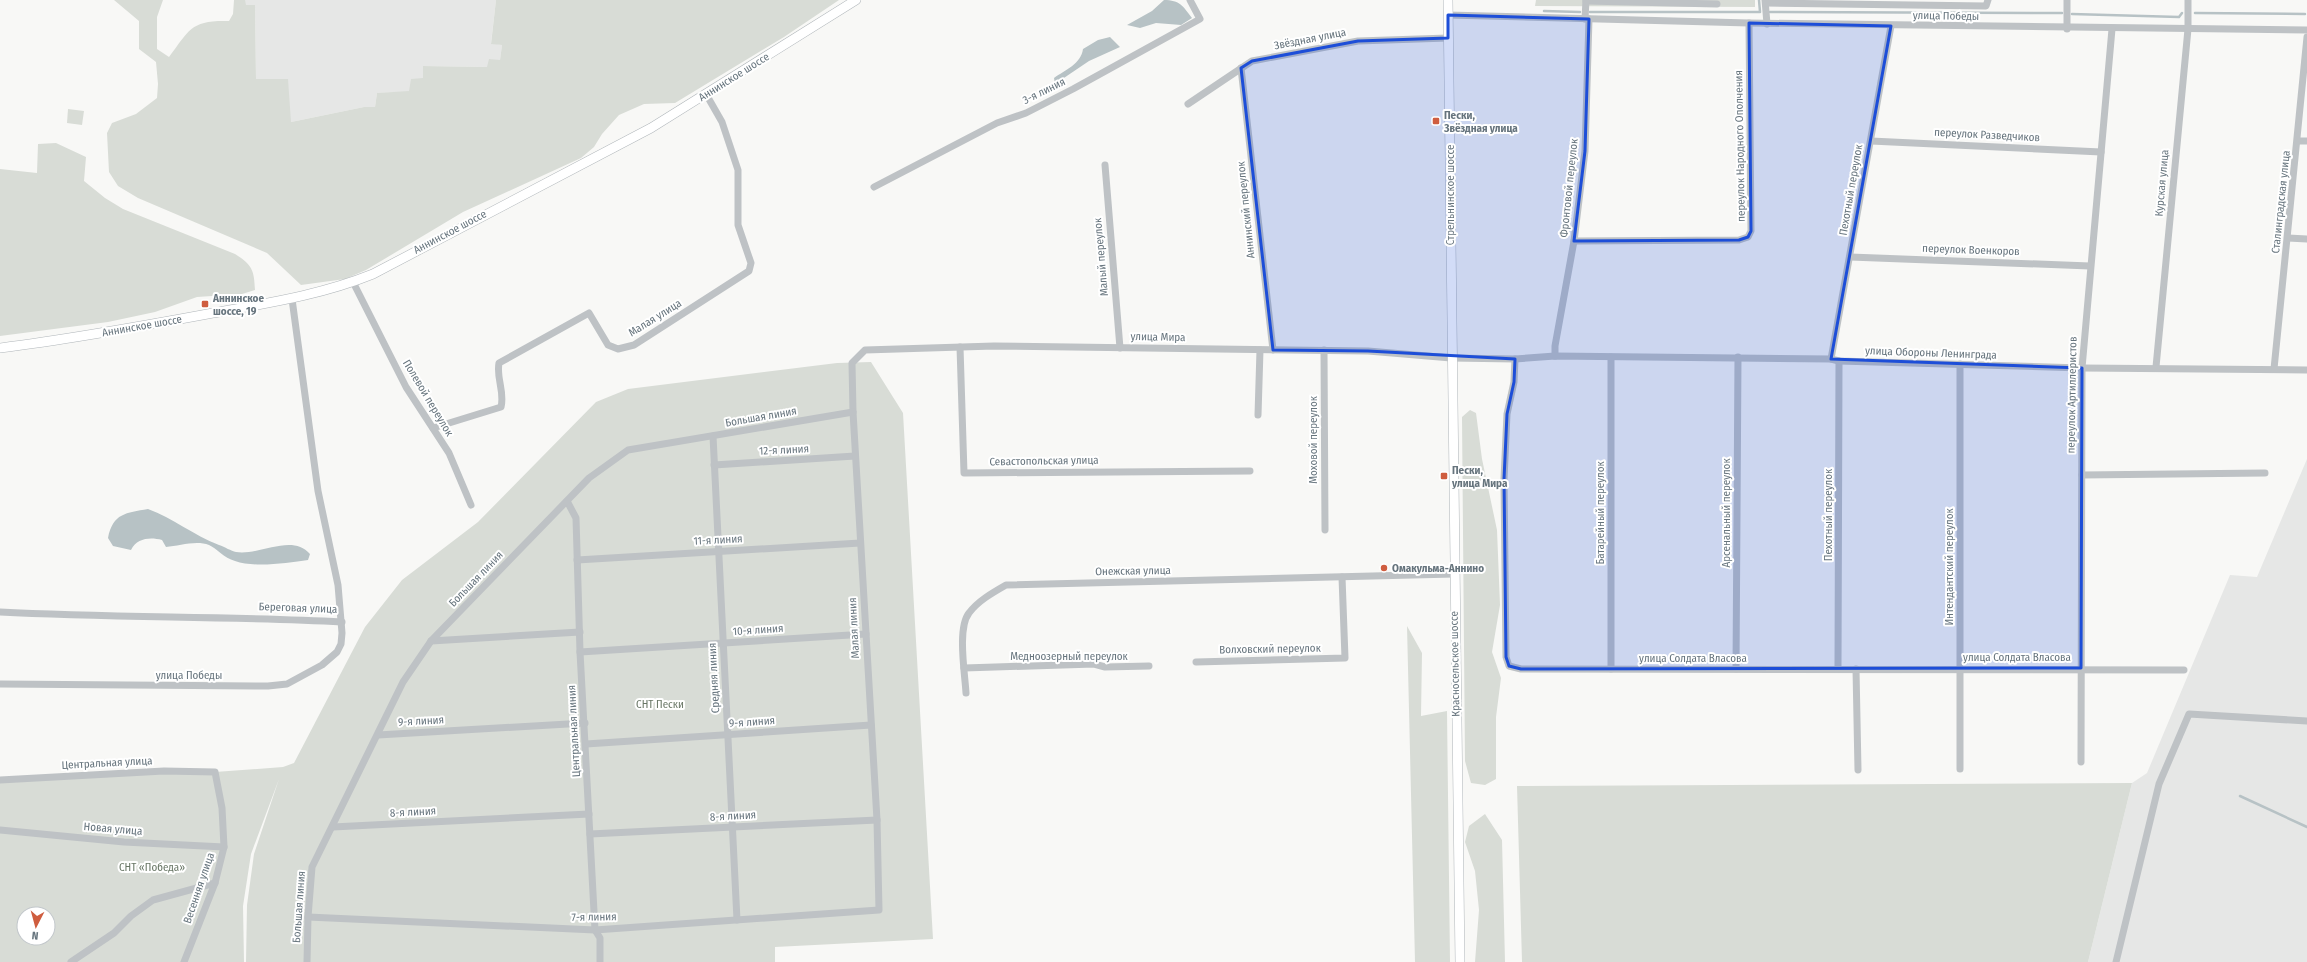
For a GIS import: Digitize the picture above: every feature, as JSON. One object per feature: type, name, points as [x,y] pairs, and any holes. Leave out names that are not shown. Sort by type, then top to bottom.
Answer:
[{"type":"main road","name":"Аннинское шоссе","points":[[0,348],[168,322],[292,299],[339,287],[373,274],[637,135],[706,94],[856,0]]},
{"type":"main road","name":"Стрельнинское шоссе","points":[[1448,0],[1451,362]]},
{"type":"main road","name":"Красносельское шоссе","points":[[1451,362],[1460,962]]},
{"type":"street","name":"3-я линия","points":[[874,187],[997,123],[1026,112],[1073,89],[1200,19],[1190,0]]},
{"type":"street","points":[[2067,0],[2067,29]]},
{"type":"street","name":"Курская улица","points":[[2156,367],[2188,29],[2188,0]]},
{"type":"street","points":[[1587,19],[1586,1],[1717,4]]},
{"type":"street","points":[[1767,24],[1766,2],[1987,3]]},
{"type":"street","name":"улица Победы","points":[[1448,15],[1767,24],[1860,23],[1891,26],[2067,29],[2307,30]]},
{"type":"street","name":"Фронтовой переулок","points":[[1554,356],[1574,241],[1585,151],[1587,19]]},
{"type":"street","name":"переулок Народного Ополчения","points":[[1574,241],[1701,241],[1739,240],[1748,237],[1751,231],[1752,215],[1749,23]]},
{"type":"street","name":"Пехотный переулок","points":[[1831,359],[1891,26]]},
{"type":"street","name":"переулок Артиллеристов","points":[[2081,762],[2082,368],[2112,29]]},
{"type":"street","name":"Сталинградская улица","points":[[2274,369],[2298,141],[2307,37]]},
{"type":"street","name":"Звёздная улица","points":[[1188,104],[1252,61],[1358,40],[1448,38]]},
{"type":"street","name":"Аннинский переулок","points":[[1241,68],[1273,350]]},
{"type":"street","name":"Малая улица","points":[[433,428],[501,408],[503,399],[498,370],[499,363],[588,313],[608,345],[618,349],[634,345],[749,271],[751,263],[738,225],[738,170],[722,122],[706,94]]},
{"type":"street","name":"переулок Разведчиков","points":[[1871,140],[2101,152]]},
{"type":"street","points":[[2298,141],[2307,141]]},
{"type":"street","name":"Малый переулок","points":[[1105,165],[1120,348]]},
{"type":"street","points":[[2288,238],[2307,239]]},
{"type":"street","name":"переулок Военкоров","points":[[1850,257],[2090,266]]},
{"type":"street","name":"Полевой переулок","points":[[353,282],[406,387],[449,453],[471,505]]},
{"type":"street","name":"Береговая улица","points":[[0,612],[90,617],[265,618],[342,622],[338,586],[318,491],[292,299]]},
{"type":"street","name":"улица Мира","points":[[865,350],[960,348],[1120,348],[1324,350],[1368,351],[1451,362],[1515,360]]},
{"type":"street","name":"Севастопольская улица","points":[[960,348],[964,473],[1250,471]]},
{"type":"street","name":"Малая линия","points":[[865,350],[852,362],[853,412],[876,820],[879,910]]},
{"type":"street","points":[[1258,415],[1260,350]]},
{"type":"street","name":"Моховой переулок","points":[[1324,350],[1325,530]]},
{"type":"street","name":"улица Обороны Ленинграда","points":[[1515,360],[1554,356],[1831,359],[1839,361],[2082,368],[2156,367],[2307,370]]},
{"type":"street","name":"Батарейный переулок","points":[[1611,357],[1611,669]]},
{"type":"street","name":"Арсенальный переулок","points":[[1736,669],[1738,358]]},
{"type":"street","name":"улица Солдата Власова","points":[[1515,360],[1514,382],[1507,414],[1504,480],[1506,657],[1509,666],[1521,669],[2081,668],[2184,670]]},
{"type":"street","name":"Пехотный переулок","points":[[1838,669],[1839,361]]},
{"type":"street","name":"Интендантский переулок","points":[[1960,364],[1960,769]]},
{"type":"street","name":"Большая линия","points":[[307,962],[308,917],[312,867],[403,682],[431,641],[589,478],[628,450],[853,412]]},
{"type":"street","name":"Средняя линия","points":[[713,436],[737,920]]},
{"type":"street","name":"12-я линия","points":[[714,465],[855,456]]},
{"type":"street","points":[[2082,475],[2265,474]]},
{"type":"street","name":"Центральная линия","points":[[567,501],[576,518],[580,652],[595,930],[600,938],[600,962]]},
{"type":"street","name":"11-я линия","points":[[577,560],[860,543]]},
{"type":"street","name":"Онежская улица","points":[[966,693],[963,630],[968,614],[987,596],[1006,585],[1454,574]]},
{"type":"street","name":"Волховский переулок","points":[[1196,662],[1345,658],[1342,577]]},
{"type":"street","name":"улица Победы","points":[[0,684],[268,686],[287,684],[322,665],[337,652],[341,644],[342,622]]},
{"type":"street","points":[[431,641],[580,632]]},
{"type":"street","name":"10-я линия","points":[[580,652],[866,634]]},
{"type":"street","name":"Медноозерный переулок","points":[[964,668],[1094,664],[1105,667],[1149,666]]},
{"type":"street","points":[[1856,669],[1858,770]]},
{"type":"street","points":[[2116,962],[2159,784],[2188,714],[2307,721]]},
{"type":"street","name":"9-я линия","points":[[378,735],[585,723]]},
{"type":"street","name":"9-я линия","points":[[586,744],[871,725]]},
{"type":"street","name":"Центральная улица","points":[[0,780],[164,771],[215,772]]},
{"type":"street","name":"Весенняя улица","points":[[184,962],[214,883],[224,847],[222,808],[215,772]]},
{"type":"street","name":"8-я линия","points":[[333,827],[589,814]]},
{"type":"street","name":"8-я линия","points":[[590,834],[876,820]]},
{"type":"street","name":"Новая улица","points":[[0,830],[124,842],[224,847]]},
{"type":"street","points":[[71,962],[114,933],[131,916],[153,900],[214,883]]},
{"type":"street","name":"7-я линия","points":[[308,917],[595,930],[879,910]]},
{"type":"highlighted area","points":[[1448,15],[1589,19],[1585,151],[1574,241],[1739,240],[1748,237],[1751,231],[1749,23],[1891,26],[1831,359],[2082,368],[2081,668],[1521,669],[1509,666],[1506,657],[1504,479],[1507,414],[1514,382],[1515,359],[1368,351],[1273,350],[1241,68],[1252,61],[1358,41],[1448,38]]},
{"type":"shaded area","points":[[245,0],[496,0],[491,43],[502,45],[500,60],[488,67],[423,66],[423,79],[409,92],[377,93],[375,107],[364,107],[291,122],[256,79],[255,5],[245,5]]},
{"type":"shaded area","points":[[1164,0],[1174,1],[1181,4],[1192,18],[1181,25],[1156,23],[1140,28],[1127,25],[1152,11]]},
{"type":"shaded area","points":[[1110,37],[1120,47],[1089,61],[1055,84],[1054,78],[1076,63],[1082,54],[1083,49],[1098,40]]},
{"type":"shaded area","points":[[2307,459],[2307,962],[2088,962],[2132,783],[2147,773],[2230,575],[2257,577]]},
{"type":"shaded area","points":[[148,509],[210,541],[236,552],[255,551],[285,545],[294,545],[303,548],[310,554],[308,560],[261,565],[231,560],[212,546],[199,543],[166,547],[162,540],[144,539],[137,543],[131,550],[113,546],[108,538],[113,523],[127,513]]},
{"type":"green space","points":[[114,0],[163,0],[157,17],[157,49],[169,57],[182,39],[193,28],[207,22],[229,21],[233,14],[234,0],[245,0],[246,5],[255,5],[256,79],[288,79],[291,122],[364,107],[375,107],[377,93],[409,91],[411,79],[423,78],[423,66],[487,67],[489,59],[500,60],[502,45],[491,44],[496,0],[839,0],[784,37],[675,103],[644,104],[619,115],[602,134],[594,147],[581,158],[463,212],[366,270],[345,279],[301,285],[267,253],[138,198],[118,186],[109,172],[107,133],[112,123],[136,114],[157,98],[158,84],[156,62],[139,49],[139,21]]},
{"type":"green space","points":[[1536,0],[1755,0],[1755,7],[1535,6]]},
{"type":"green space","points":[[68,109],[84,111],[82,125],[67,123]]},
{"type":"green space","points":[[56,143],[86,157],[84,181],[105,198],[123,209],[235,254],[241,258],[249,265],[253,272],[255,290],[242,294],[197,297],[155,312],[108,322],[0,336],[0,169],[37,173],[38,144]]},
{"type":"green space","name":"СНТ Пески","points":[[871,362],[903,413],[933,939],[775,947],[775,962],[246,962],[247,905],[254,854],[279,779],[251,854],[243,906],[244,962],[0,962],[0,780],[215,772],[283,767],[294,763],[365,627],[402,580],[478,522],[596,402],[628,389],[837,363]]},
{"type":"green space","points":[[1470,410],[1476,413],[1482,459],[1497,530],[1500,605],[1492,652],[1501,678],[1496,717],[1496,779],[1485,785],[1471,783],[1465,761],[1462,417]]},
{"type":"green space","points":[[1407,626],[1422,653],[1421,716],[1447,711],[1450,962],[1415,962]]},
{"type":"green space","points":[[2132,783],[2088,962],[1522,962],[1517,786]]},
{"type":"green space","points":[[1485,814],[1502,840],[1505,962],[1475,962],[1479,910],[1475,871],[1465,842],[1469,826]]},
{"type":"waterway","points":[[1590,12],[1760,12],[1759,0]]},
{"type":"waterway","points":[[1544,11],[1580,12]]},
{"type":"waterway","points":[[1770,12],[2062,13]]},
{"type":"waterway","points":[[2072,14],[2179,17],[2182,13]]},
{"type":"waterway","points":[[2195,13],[2305,14]]},
{"type":"waterway","points":[[2240,796],[2307,827]]},
{"type":"place","name":"Пески, Звёздная улица","points":[[1436,121]]},
{"type":"place","name":"Аннинское шоссе, 19","points":[[205,304]]},
{"type":"place","name":"Пески, улица Мира","points":[[1444,476]]},
{"type":"place","name":"Омакульма-Аннино","points":[[1384,568]]},
{"type":"park label","name":"СНТ «Победа»","points":[[152,867]]}]
